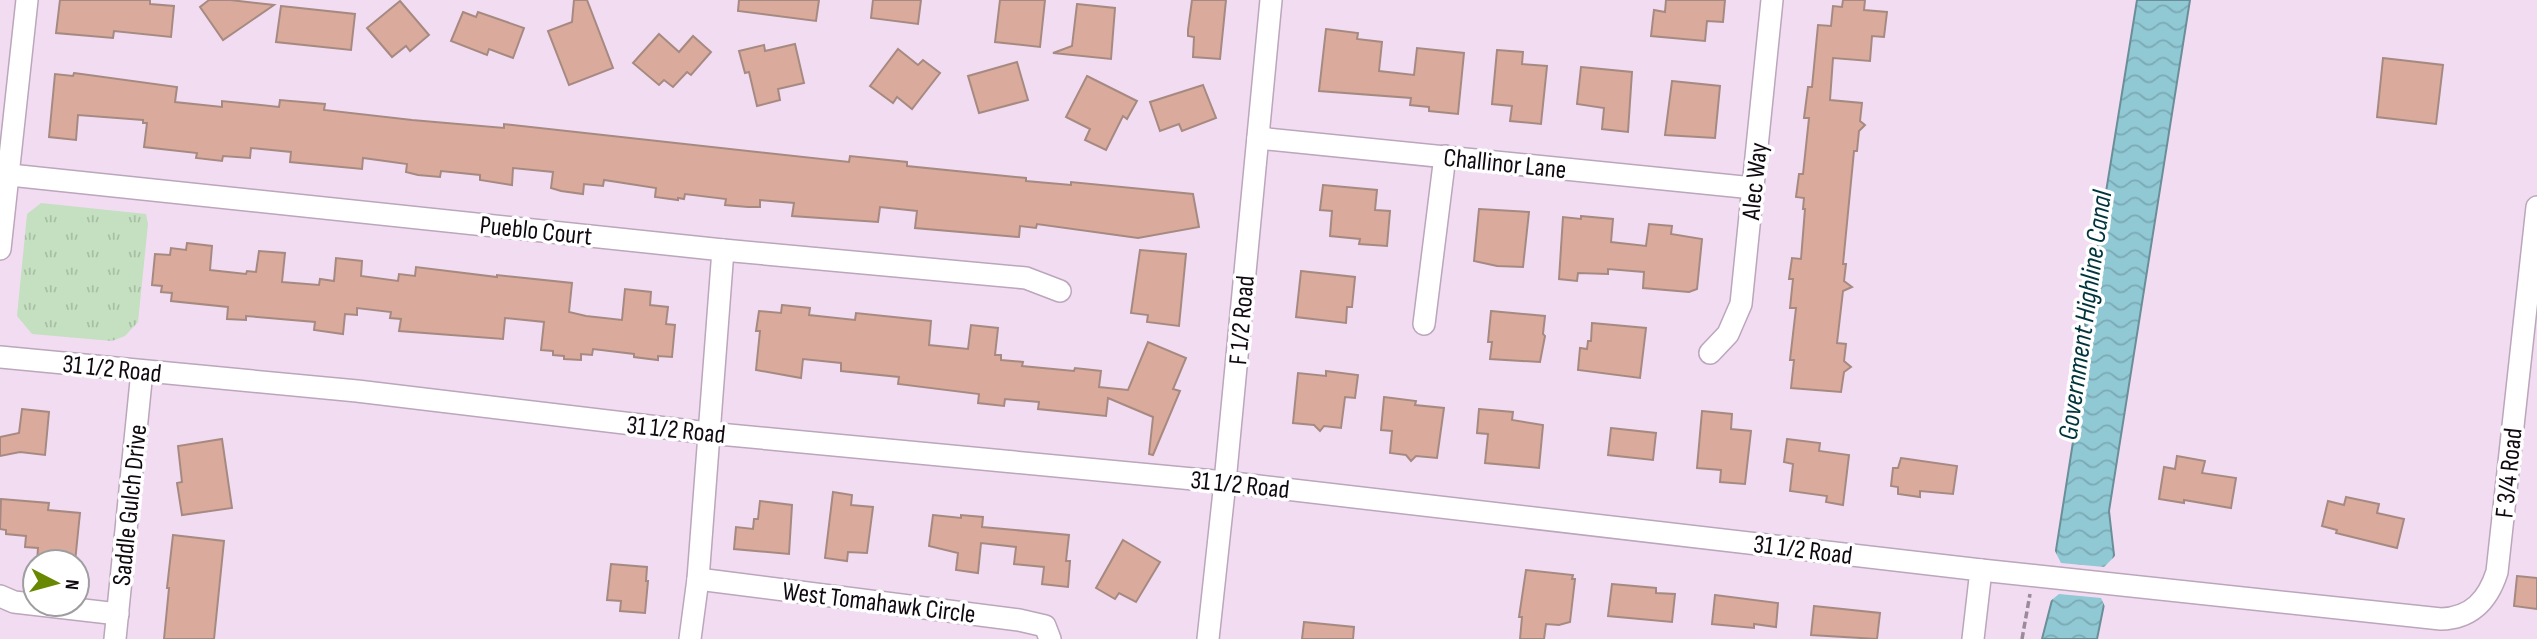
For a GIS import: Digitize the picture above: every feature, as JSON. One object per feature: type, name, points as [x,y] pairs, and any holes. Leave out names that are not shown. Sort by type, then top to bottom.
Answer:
[{"type":"street","points":[[0,249],[27,0]]},
{"type":"street","name":"F 1/2 Road","points":[[1208,639],[1271,0]]},
{"type":"street","name":"Alec Way","points":[[1710,352],[1728,334],[1741,304],[1772,0]]},
{"type":"street","name":"Challinor Lane","points":[[1258,138],[1753,188]]},
{"type":"street","points":[[1424,324],[1445,156]]},
{"type":"street","name":"Pueblo Court","points":[[10,175],[723,250],[1026,278],[1060,290]]},
{"type":"street","name":"F 3/4 Road","points":[[2476,608],[2489,592],[2497,572],[2537,207]]},
{"type":"street","points":[[690,639],[698,579],[723,250]]},
{"type":"street","name":"31 1/2 Road","points":[[0,357],[357,391],[708,433],[1225,481],[1982,570],[2441,619],[2466,615],[2476,608]]},
{"type":"street","name":"Saddle Gulch Drive","points":[[115,639],[142,371]]},
{"type":"street","points":[[1973,639],[1982,570]]},
{"type":"street","name":"West Tomahawk Circle","points":[[698,579],[1019,620],[1045,626],[1050,639]]},
{"type":"street","points":[[0,596],[14,602],[118,614]]},
{"type":"path","points":[[2022,639],[2042,576]]},
{"type":"green space","points":[[41,203],[146,214],[148,224],[138,322],[125,336],[112,341],[32,334],[17,316],[27,214]]},
{"type":"water","points":[[2137,0],[2190,0],[2109,511],[2114,555],[2097,639],[2042,639],[2052,600],[2056,550],[2087,353],[2085,322]]},
{"type":"pier","points":[[2054,549],[2061,563],[2104,567],[2116,555],[2107,611],[2101,598],[2059,594],[2048,603]]},
{"type":"building","points":[[60,0],[150,0],[150,4],[174,6],[171,37],[114,31],[113,38],[56,33]]},
{"type":"building","points":[[209,0],[274,5],[223,40],[200,7]]},
{"type":"building","points":[[574,0],[587,0],[613,68],[569,85],[548,31],[572,22]]},
{"type":"building","points":[[739,0],[819,0],[816,21],[738,11]]},
{"type":"building","points":[[873,0],[921,0],[918,24],[871,18]]},
{"type":"building","points":[[1000,0],[1045,0],[1040,47],[995,42]]},
{"type":"building","points":[[1192,0],[1226,0],[1220,59],[1193,57],[1194,37],[1188,36]]},
{"type":"building","points":[[1666,0],[1725,0],[1723,22],[1707,21],[1705,41],[1651,36],[1654,10],[1665,12]]},
{"type":"building","points":[[1843,0],[1865,0],[1864,10],[1887,12],[1884,37],[1872,36],[1870,61],[1833,58],[1830,100],[1862,103],[1860,121],[1865,125],[1859,131],[1857,151],[1854,151],[1843,264],[1846,264],[1844,281],[1852,287],[1843,291],[1837,343],[1846,344],[1844,361],[1851,367],[1844,372],[1841,392],[1791,388],[1794,360],[1790,360],[1796,308],[1790,308],[1793,279],[1789,279],[1792,258],[1801,259],[1805,209],[1804,198],[1796,197],[1799,174],[1803,174],[1809,118],[1804,118],[1808,87],[1812,87],[1818,25],[1831,26],[1833,6],[1842,7]]},
{"type":"building","points":[[400,1],[429,35],[410,51],[406,46],[392,57],[367,28]]},
{"type":"building","points":[[1077,4],[1115,8],[1111,59],[1053,53],[1072,46]]},
{"type":"building","points":[[281,6],[355,14],[351,50],[276,42]]},
{"type":"building","points":[[463,12],[476,17],[478,12],[524,28],[513,58],[489,49],[487,55],[451,41]]},
{"type":"building","points":[[1326,29],[1358,33],[1357,39],[1382,42],[1379,71],[1414,75],[1417,48],[1464,53],[1458,114],[1429,111],[1429,107],[1410,105],[1411,98],[1319,91]]},
{"type":"building","points":[[659,34],[679,52],[693,36],[711,52],[691,75],[687,72],[673,87],[664,80],[659,85],[633,63]]},
{"type":"building","points":[[795,44],[804,83],[778,89],[780,100],[757,106],[749,72],[745,73],[739,51],[764,45],[765,51]]},
{"type":"building","points":[[898,49],[918,65],[923,60],[940,73],[912,109],[897,97],[893,103],[870,86]]},
{"type":"building","points":[[1497,50],[1523,52],[1522,64],[1547,66],[1541,124],[1510,121],[1512,106],[1492,104]]},
{"type":"building","points":[[2383,58],[2443,65],[2436,124],[2377,117]]},
{"type":"building","points":[[1017,62],[1028,100],[979,113],[968,76]]},
{"type":"building","points":[[1581,67],[1632,72],[1628,132],[1602,129],[1604,108],[1577,104]]},
{"type":"building","points":[[74,73],[177,87],[175,102],[222,107],[222,101],[279,107],[280,100],[325,104],[324,110],[412,120],[504,128],[504,124],[849,162],[850,156],[907,162],[907,166],[1026,178],[1026,181],[1071,185],[1071,182],[1193,194],[1199,227],[1138,238],[1037,224],[1036,228],[1020,226],[1019,237],[915,228],[917,211],[880,207],[878,222],[792,216],[794,203],[760,200],[760,207],[748,207],[725,205],[726,199],[685,194],[684,199],[678,200],[655,197],[656,188],[604,180],[603,186],[584,184],[583,194],[561,191],[551,188],[553,172],[513,168],[512,185],[480,180],[480,175],[441,171],[440,177],[418,175],[406,172],[407,164],[363,158],[362,169],[290,162],[291,152],[251,148],[250,158],[223,156],[222,161],[196,158],[197,153],[144,147],[147,123],[143,123],[143,120],[78,115],[76,140],[49,137],[55,74],[73,76]]},
{"type":"building","points":[[1087,76],[1137,101],[1127,119],[1123,116],[1106,150],[1085,140],[1090,129],[1066,117]]},
{"type":"building","points":[[1672,81],[1720,86],[1715,138],[1665,135]]},
{"type":"building","points":[[1203,85],[1216,118],[1182,131],[1179,124],[1160,131],[1150,102]]},
{"type":"building","points":[[1323,185],[1377,190],[1375,210],[1390,211],[1387,246],[1359,244],[1360,239],[1330,236],[1332,211],[1320,210]]},
{"type":"building","points":[[1479,209],[1529,212],[1523,267],[1497,266],[1474,261]]},
{"type":"building","points":[[1581,216],[1613,219],[1611,242],[1646,246],[1649,224],[1672,226],[1671,234],[1702,239],[1697,289],[1689,292],[1643,288],[1644,272],[1608,269],[1608,274],[1578,273],[1577,281],[1559,279],[1563,217],[1581,219]]},
{"type":"building","points":[[187,243],[212,246],[210,270],[246,274],[247,271],[256,272],[259,251],[285,253],[282,282],[319,285],[320,279],[334,281],[336,258],[362,261],[361,276],[398,281],[399,274],[415,276],[416,267],[572,283],[569,312],[622,320],[625,289],[651,292],[650,305],[668,307],[666,324],[675,325],[672,357],[658,356],[658,360],[593,349],[592,355],[581,354],[581,360],[564,359],[564,356],[553,355],[553,351],[541,350],[544,322],[505,318],[503,339],[399,331],[401,319],[390,318],[391,312],[357,308],[357,315],[345,314],[343,334],[314,330],[315,322],[246,316],[246,320],[227,319],[228,307],[171,301],[172,293],[161,292],[162,286],[152,285],[155,254],[170,255],[171,248],[186,250]]},
{"type":"building","points":[[1140,250],[1186,254],[1179,326],[1147,322],[1148,315],[1131,313]]},
{"type":"building","points":[[1301,271],[1355,277],[1352,307],[1347,307],[1346,323],[1296,317]]},
{"type":"building","points":[[782,305],[810,308],[809,315],[855,320],[856,313],[931,321],[929,345],[968,349],[971,325],[998,328],[995,355],[1001,355],[1001,360],[1023,362],[1022,366],[1101,371],[1099,387],[1128,390],[1148,342],[1186,358],[1173,389],[1180,391],[1153,455],[1149,454],[1153,417],[1108,398],[1106,416],[1038,409],[1039,402],[1005,399],[1004,406],[978,403],[979,394],[898,384],[899,377],[841,371],[841,363],[803,359],[801,378],[756,370],[759,311],[781,313]]},
{"type":"building","points":[[1491,311],[1545,316],[1545,336],[1540,362],[1490,359],[1492,342],[1488,342]]},
{"type":"building","points":[[1592,323],[1646,328],[1640,378],[1578,370],[1580,348],[1587,349],[1588,341],[1591,341]]},
{"type":"building","points":[[1326,371],[1358,375],[1355,398],[1345,397],[1341,428],[1324,426],[1320,431],[1314,425],[1293,423],[1298,373],[1326,376]]},
{"type":"building","points":[[1384,397],[1416,401],[1415,405],[1444,408],[1437,458],[1416,456],[1411,461],[1406,455],[1390,453],[1392,431],[1381,430]]},
{"type":"building","points":[[22,409],[49,412],[45,455],[20,452],[0,456],[0,437],[19,433]]},
{"type":"building","points":[[1479,409],[1513,412],[1512,420],[1543,425],[1539,468],[1485,463],[1488,434],[1477,433]]},
{"type":"building","points":[[1702,411],[1732,414],[1731,429],[1751,431],[1745,484],[1720,482],[1721,470],[1697,468]]},
{"type":"building","points":[[1611,428],[1656,433],[1653,460],[1608,455]]},
{"type":"building","points":[[222,439],[232,508],[182,515],[177,483],[182,482],[178,446]]},
{"type":"building","points":[[1787,439],[1820,443],[1819,451],[1849,455],[1843,505],[1826,502],[1827,496],[1790,491],[1793,464],[1784,462]]},
{"type":"building","points":[[2177,456],[2205,461],[2202,473],[2236,478],[2231,508],[2184,500],[2184,503],[2159,499],[2164,467],[2175,469]]},
{"type":"building","points":[[1901,458],[1957,466],[1953,494],[1920,491],[1920,497],[1898,494],[1898,487],[1891,486],[1893,468],[1898,468]]},
{"type":"building","points":[[833,492],[852,495],[851,505],[873,507],[867,553],[848,552],[847,561],[825,558]]},
{"type":"building","points":[[2346,497],[2379,504],[2377,513],[2404,519],[2397,548],[2336,533],[2337,530],[2322,526],[2328,501],[2344,505]]},
{"type":"building","points":[[1,499],[49,503],[48,510],[80,513],[76,548],[25,547],[26,536],[6,534],[6,530],[0,529]]},
{"type":"building","points":[[760,501],[792,505],[789,554],[734,549],[736,527],[753,529],[754,519],[758,519]]},
{"type":"building","points":[[933,515],[983,517],[982,527],[1069,535],[1066,561],[1070,561],[1068,587],[1042,584],[1044,567],[1014,564],[1016,547],[981,543],[978,573],[956,570],[958,553],[929,546]]},
{"type":"building","points":[[173,535],[224,541],[214,639],[164,639]]},
{"type":"building","points":[[1123,540],[1160,562],[1136,602],[1119,593],[1115,599],[1096,588]]},
{"type":"building","points":[[611,564],[647,567],[645,613],[620,611],[621,601],[607,600]]},
{"type":"building","points":[[1526,570],[1573,575],[1572,579],[1575,579],[1570,622],[1546,624],[1544,639],[1520,639],[1522,617],[1519,617]]},
{"type":"building","points":[[2517,576],[2537,578],[2537,609],[2514,606]]},
{"type":"building","points":[[1612,584],[1656,588],[1656,593],[1675,594],[1672,622],[1608,616]]},
{"type":"building","points":[[1715,595],[1778,603],[1776,627],[1712,624]]},
{"type":"building","points":[[1814,606],[1880,613],[1877,639],[1811,635]]},
{"type":"building","points":[[1304,622],[1354,627],[1353,639],[1302,639]]},
{"type":"water label","name":"Government Highline Canal","points":[[2084,315]]}]
